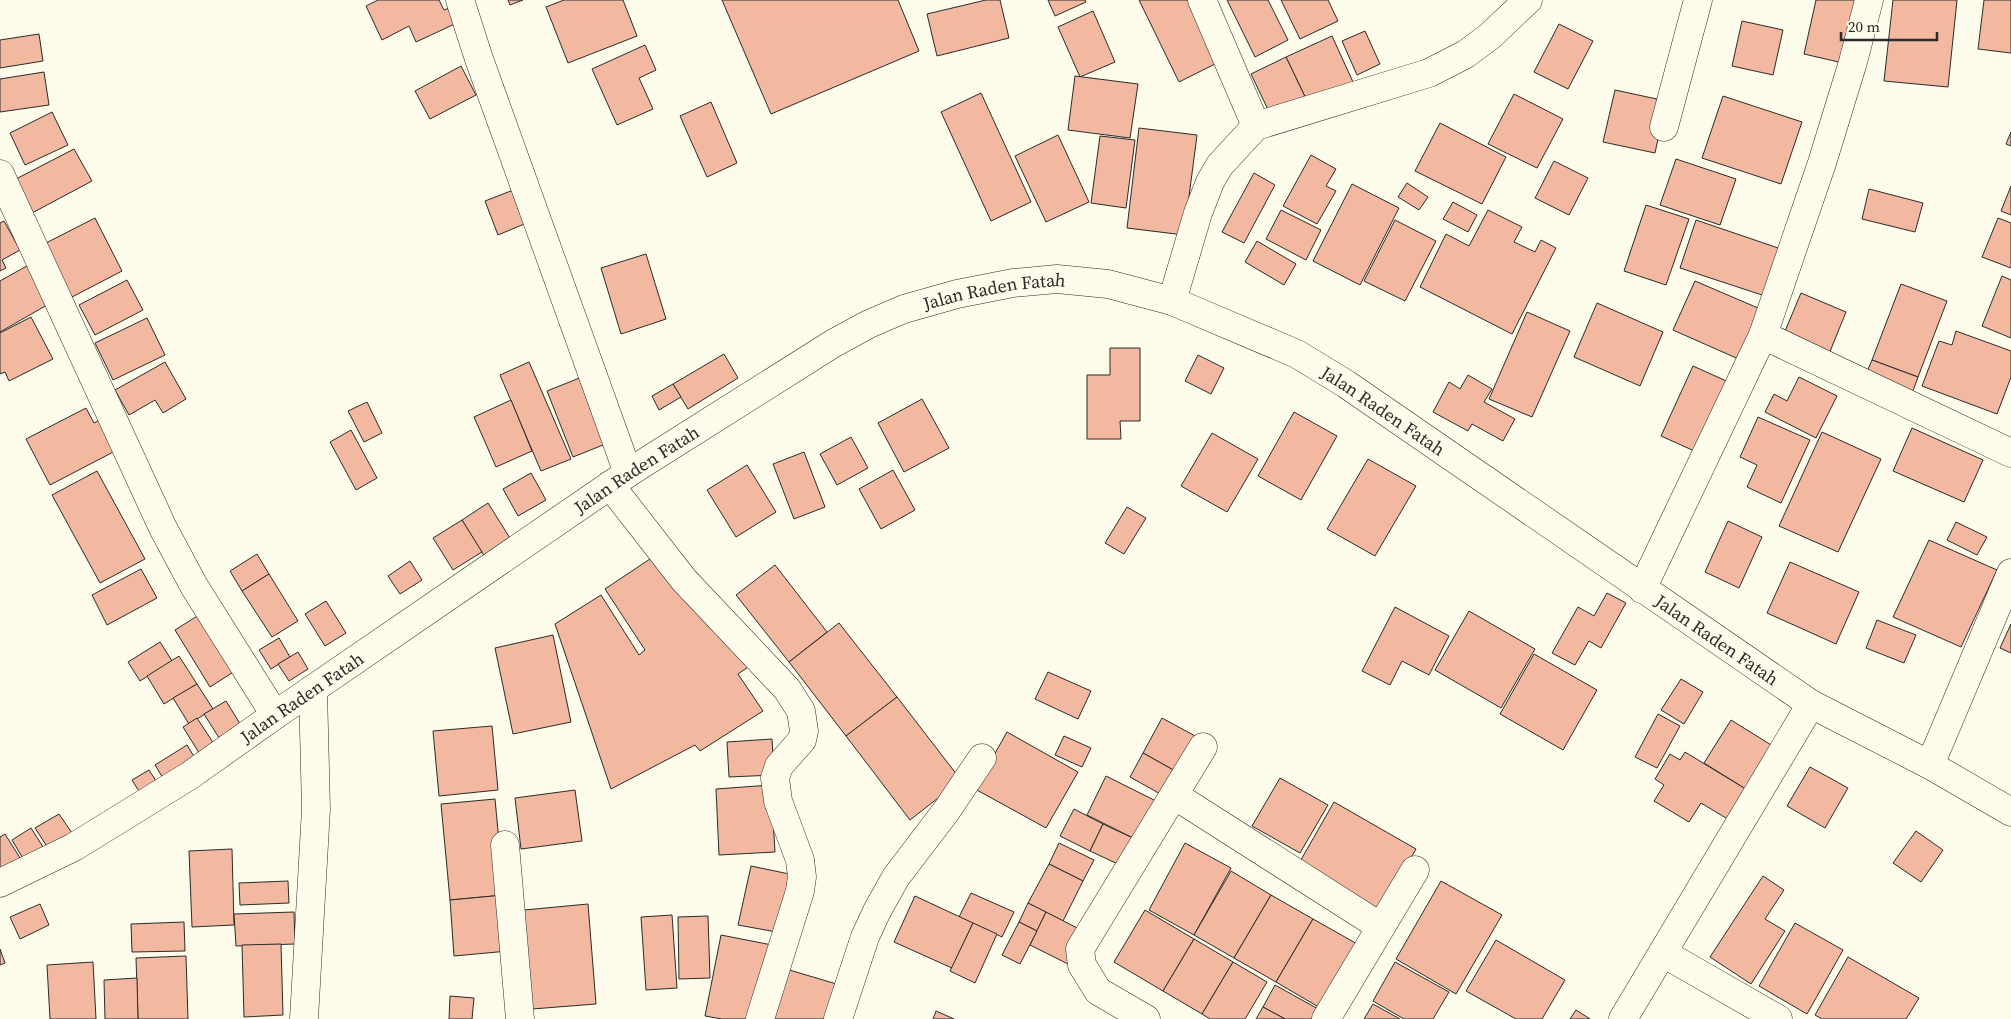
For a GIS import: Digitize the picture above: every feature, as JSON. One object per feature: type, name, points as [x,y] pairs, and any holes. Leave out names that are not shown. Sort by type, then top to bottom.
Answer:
[{"type":"main road","points":[[460,0],[619,479],[684,580],[787,689],[801,711],[804,731],[802,740],[779,766],[776,778],[778,801],[800,860],[802,877],[800,891],[760,1019]]},
{"type":"main road","points":[[1202,0],[1256,126]]},
{"type":"main road","points":[[1172,301],[1198,213],[1210,182],[1220,164],[1256,126],[1429,73],[1466,54],[1490,36],[1528,0]]},
{"type":"main road","points":[[1664,127],[1698,0]]},
{"type":"main road","points":[[1642,589],[1763,335],[1822,163],[1853,62],[1869,0]]},
{"type":"main road","points":[[0,174],[163,528],[194,586],[275,715]]},
{"type":"main road","name":"Jalan Raden Fatah","points":[[0,883],[74,847],[189,776],[619,479],[834,343],[904,308],[957,294],[1013,283],[1057,279],[1108,284],[1172,301],[1298,354],[1346,384],[1811,704],[1930,765],[2011,812]]},
{"type":"main road","points":[[1763,335],[2011,453]]},
{"type":"main road","points":[[1930,765],[2011,573]]},
{"type":"main road","points":[[304,1019],[316,809],[313,690]]},
{"type":"main road","points":[[1624,1019],[1811,704]]},
{"type":"main road","points":[[1146,1019],[1098,991],[1082,965],[1080,948],[1204,747]]},
{"type":"main road","points":[[838,1019],[866,937],[877,911],[896,877],[947,810],[982,758]]},
{"type":"main road","points":[[1174,795],[1381,927]]},
{"type":"main road","points":[[505,845],[520,1019]]},
{"type":"main road","points":[[1326,1019],[1415,870]]},
{"type":"main road","points":[[1663,953],[1778,1019]]},
{"type":"building","points":[[378,0],[439,0],[444,10],[452,7],[459,22],[416,42],[409,26],[382,40],[366,6]]},
{"type":"building","points":[[508,0],[523,0],[510,5]]},
{"type":"building","points":[[564,0],[623,0],[637,36],[568,63],[546,7]]},
{"type":"building","points":[[722,0],[898,0],[919,51],[771,114]]},
{"type":"building","points":[[986,0],[1000,0],[1009,38],[937,56],[927,14]]},
{"type":"building","points":[[1048,0],[1085,0],[1086,2],[1055,16]]},
{"type":"building","points":[[1139,0],[1189,0],[1219,62],[1179,82]]},
{"type":"building","points":[[1227,0],[1268,0],[1288,40],[1255,57]]},
{"type":"building","points":[[1281,0],[1328,0],[1338,21],[1300,39]]},
{"type":"building","points":[[1816,0],[1857,0],[1843,63],[1804,54]]},
{"type":"building","points":[[1893,0],[1957,0],[1948,87],[1884,81]]},
{"type":"building","points":[[1984,0],[2011,0],[2011,53],[1978,49]]},
{"type":"building","points":[[1093,11],[1115,62],[1080,77],[1058,27]]},
{"type":"building","points":[[1742,21],[1783,30],[1773,75],[1732,66]]},
{"type":"building","points":[[1559,24],[1593,41],[1568,89],[1534,72]]},
{"type":"building","points":[[1365,31],[1380,64],[1357,75],[1342,41]]},
{"type":"building","points":[[39,34],[43,61],[0,68],[0,40]]},
{"type":"building","points":[[1332,36],[1353,82],[1308,103],[1286,57]]},
{"type":"building","points":[[645,45],[656,70],[639,78],[653,109],[617,125],[592,69]]},
{"type":"building","points":[[1286,57],[1308,103],[1273,120],[1251,74]]},
{"type":"building","points":[[461,66],[476,95],[430,119],[415,91]]},
{"type":"building","points":[[44,72],[49,105],[0,112],[0,79]]},
{"type":"building","points":[[1075,76],[1138,84],[1130,138],[1068,130]]},
{"type":"building","points":[[1615,90],[1666,101],[1655,153],[1603,142]]},
{"type":"building","points":[[981,93],[1031,202],[991,221],[941,112]]},
{"type":"building","points":[[1514,94],[1563,119],[1537,168],[1488,144]]},
{"type":"building","points":[[1723,96],[1802,122],[1781,184],[1702,158]]},
{"type":"building","points":[[711,102],[737,163],[707,177],[680,116]]},
{"type":"building","points":[[52,112],[68,145],[25,165],[10,133]]},
{"type":"building","points":[[1440,123],[1506,157],[1482,204],[1415,171]]},
{"type":"building","points":[[1139,128],[1197,135],[1184,235],[1127,228]]},
{"type":"building","points":[[2011,132],[2011,146],[2006,144]]},
{"type":"building","points":[[1058,135],[1089,202],[1046,222],[1015,156]]},
{"type":"building","points":[[1100,136],[1135,140],[1126,208],[1091,203]]},
{"type":"building","points":[[74,149],[92,181],[32,213],[14,180]]},
{"type":"building","points":[[1311,155],[1336,169],[1326,186],[1336,191],[1317,224],[1283,206]]},
{"type":"building","points":[[1676,159],[1736,179],[1720,225],[1660,205]]},
{"type":"building","points":[[1554,161],[1588,178],[1569,215],[1535,198]]},
{"type":"building","points":[[1254,173],[1275,185],[1244,243],[1222,232]]},
{"type":"building","points":[[1407,183],[1428,197],[1419,210],[1398,197]]},
{"type":"building","points":[[1352,184],[1399,208],[1360,285],[1313,261]]},
{"type":"building","points":[[2011,186],[2011,215],[2001,211]]},
{"type":"building","points":[[516,189],[529,222],[498,235],[485,201]]},
{"type":"building","points":[[1869,189],[1923,203],[1915,232],[1862,219]]},
{"type":"building","points":[[1453,202],[1477,215],[1468,232],[1443,219]]},
{"type":"building","points":[[1646,205],[1689,219],[1666,285],[1624,271]]},
{"type":"building","points":[[1281,210],[1321,230],[1306,260],[1266,239]]},
{"type":"building","points":[[1488,210],[1522,227],[1514,242],[1535,252],[1541,240],[1556,248],[1512,334],[1420,287],[1446,234],[1469,246]]},
{"type":"building","points":[[95,218],[122,271],[72,297],[44,244]]},
{"type":"building","points":[[1998,218],[2011,223],[2011,268],[1982,257]]},
{"type":"building","points":[[1395,220],[1436,241],[1405,301],[1364,281]]},
{"type":"building","points":[[1696,220],[1787,251],[1771,298],[1680,268]]},
{"type":"building","points":[[4,221],[20,250],[2,260],[6,268],[0,271],[0,223]]},
{"type":"building","points":[[1257,241],[1296,264],[1284,285],[1245,262]]},
{"type":"building","points":[[646,254],[666,319],[621,334],[601,268]]},
{"type":"building","points":[[32,263],[54,301],[0,332],[0,281]]},
{"type":"building","points":[[2002,276],[2011,280],[2011,338],[1982,326]]},
{"type":"building","points":[[127,280],[143,310],[95,335],[79,305]]},
{"type":"building","points":[[1695,281],[1765,311],[1743,361],[1673,330]]},
{"type":"building","points":[[1901,284],[1947,301],[1918,377],[1872,360]]},
{"type":"building","points":[[1801,293],[1846,312],[1829,354],[1783,336]]},
{"type":"building","points":[[1597,303],[1663,332],[1640,386],[1574,357]]},
{"type":"building","points":[[1527,312],[1570,331],[1532,417],[1489,399]]},
{"type":"building","points":[[31,317],[53,359],[9,381],[5,372],[0,374],[0,333]]},
{"type":"building","points":[[147,318],[165,355],[113,380],[95,343]]},
{"type":"building","points":[[1956,331],[2011,351],[2011,377],[1997,414],[1922,386],[1939,341],[1952,345]]},
{"type":"building","points":[[1110,348],[1140,348],[1140,421],[1120,421],[1121,439],[1087,439],[1087,375],[1110,375]]},
{"type":"building","points":[[724,354],[738,378],[688,409],[673,384]]},
{"type":"building","points":[[1198,355],[1224,368],[1211,394],[1185,381]]},
{"type":"building","points":[[1872,360],[1918,377],[1910,399],[1863,381]]},
{"type":"building","points":[[165,362],[186,399],[163,413],[155,400],[129,415],[115,390]]},
{"type":"building","points":[[529,362],[571,459],[541,471],[500,375]]},
{"type":"building","points":[[1693,366],[1733,384],[1701,454],[1661,436]]},
{"type":"building","points":[[1468,375],[1492,389],[1484,402],[1515,419],[1503,441],[1472,424],[1468,431],[1433,412],[1449,382],[1460,389]]},
{"type":"building","points":[[582,377],[608,443],[573,457],[547,391]]},
{"type":"building","points":[[1799,377],[1837,396],[1816,438],[1765,412],[1774,394],[1787,401]]},
{"type":"building","points":[[673,384],[681,397],[659,410],[652,396]]},
{"type":"building","points":[[922,399],[949,448],[904,472],[878,423]]},
{"type":"building","points":[[511,400],[532,451],[496,467],[474,417]]},
{"type":"building","points":[[367,402],[382,433],[364,442],[348,411]]},
{"type":"building","points":[[86,408],[94,423],[103,418],[119,449],[50,485],[26,439]]},
{"type":"building","points":[[1294,412],[1337,436],[1301,500],[1258,476]]},
{"type":"building","points":[[1758,417],[1810,440],[1781,503],[1747,487],[1757,465],[1740,457]]},
{"type":"building","points":[[1912,428],[1983,460],[1964,502],[1893,471]]},
{"type":"building","points":[[351,430],[377,478],[356,490],[330,442]]},
{"type":"building","points":[[1822,432],[1881,459],[1838,552],[1779,526]]},
{"type":"building","points":[[1212,433],[1258,459],[1227,512],[1181,486]]},
{"type":"building","points":[[851,437],[868,468],[837,485],[820,454]]},
{"type":"building","points":[[804,452],[825,507],[794,519],[773,464]]},
{"type":"building","points":[[1368,459],[1416,486],[1375,556],[1327,529]]},
{"type":"building","points":[[747,465],[776,512],[736,537],[707,490]]},
{"type":"building","points":[[893,470],[915,510],[881,529],[859,489]]},
{"type":"building","points":[[97,471],[145,559],[100,583],[52,495]]},
{"type":"building","points":[[531,473],[546,500],[518,516],[503,489]]},
{"type":"building","points":[[488,503],[513,543],[486,559],[462,520]]},
{"type":"building","points":[[1127,507],[1146,518],[1124,554],[1105,543]]},
{"type":"building","points":[[462,520],[482,552],[453,570],[433,538]]},
{"type":"building","points":[[1728,521],[1762,537],[1739,588],[1705,572]]},
{"type":"building","points":[[1956,522],[1987,537],[1977,555],[1947,540]]},
{"type":"building","points":[[1929,540],[1997,570],[1961,647],[1893,617]]},
{"type":"building","points":[[659,553],[754,663],[738,674],[763,711],[700,751],[695,745],[611,789],[555,624],[601,595],[639,655],[645,650],[605,589]]},
{"type":"building","points":[[257,554],[269,574],[242,591],[230,571]]},
{"type":"building","points":[[410,561],[422,580],[400,594],[388,576]]},
{"type":"building","points":[[1790,562],[1859,592],[1836,644],[1767,613]]},
{"type":"building","points":[[775,565],[827,632],[789,662],[736,595]]},
{"type":"building","points":[[141,569],[157,598],[107,625],[92,595]]},
{"type":"building","points":[[269,574],[298,621],[272,637],[242,591]]},
{"type":"building","points":[[1607,593],[1626,603],[1601,648],[1589,641],[1575,665],[1552,653],[1578,607],[1594,616]]},
{"type":"building","points":[[326,601],[346,633],[325,646],[305,614]]},
{"type":"building","points":[[1395,607],[1449,636],[1429,675],[1402,661],[1390,685],[1362,671]]},
{"type":"building","points":[[1469,611],[1535,649],[1501,708],[1435,670]]},
{"type":"building","points":[[202,613],[238,669],[210,687],[175,630]]},
{"type":"building","points":[[1877,620],[1916,635],[1904,663],[1866,648]]},
{"type":"building","points":[[839,623],[897,697],[846,736],[789,662]]},
{"type":"building","points":[[2011,624],[2011,653],[2000,648]]},
{"type":"building","points":[[553,635],[571,722],[513,734],[495,648]]},
{"type":"building","points":[[279,638],[290,657],[271,669],[259,650]]},
{"type":"building","points":[[160,642],[172,661],[140,681],[128,662]]},
{"type":"building","points":[[298,652],[308,669],[289,681],[278,664]]},
{"type":"building","points":[[1534,654],[1597,690],[1563,750],[1500,714]]},
{"type":"building","points":[[179,656],[197,684],[164,704],[147,676]]},
{"type":"building","points":[[1048,672],[1091,691],[1078,719],[1035,699]]},
{"type":"building","points":[[1681,679],[1703,692],[1684,724],[1661,710]]},
{"type":"building","points":[[197,684],[213,709],[189,724],[173,698]]},
{"type":"building","points":[[897,697],[961,780],[910,820],[846,736]]},
{"type":"building","points":[[226,701],[242,727],[221,741],[204,714]]},
{"type":"building","points":[[1658,714],[1680,726],[1657,768],[1635,757]]},
{"type":"building","points":[[197,718],[216,747],[201,756],[183,727]]},
{"type":"building","points":[[1162,718],[1197,737],[1177,772],[1143,753]]},
{"type":"building","points":[[1731,720],[1776,748],[1749,791],[1704,763]]},
{"type":"building","points":[[492,726],[498,790],[439,796],[433,731]]},
{"type":"building","points":[[1007,732],[1078,772],[1046,828],[975,789]]},
{"type":"building","points":[[1064,736],[1091,748],[1082,767],[1055,755]]},
{"type":"building","points":[[772,739],[774,775],[729,777],[727,742]]},
{"type":"building","points":[[187,745],[198,763],[166,783],[155,765]]},
{"type":"building","points":[[1685,752],[1749,791],[1731,821],[1701,803],[1689,822],[1654,801],[1664,785],[1655,779],[1670,754],[1680,760]]},
{"type":"building","points":[[1143,753],[1177,772],[1164,796],[1130,777]]},
{"type":"building","points":[[1810,767],[1848,788],[1825,828],[1787,806]]},
{"type":"building","points":[[149,770],[162,790],[145,801],[132,780]]},
{"type":"building","points":[[1106,776],[1162,804],[1135,839],[1087,815]]},
{"type":"building","points":[[1280,778],[1328,805],[1300,853],[1252,826]]},
{"type":"building","points":[[771,785],[775,852],[719,855],[716,789]]},
{"type":"building","points":[[575,790],[582,841],[521,849],[515,798]]},
{"type":"building","points":[[495,799],[504,895],[450,900],[441,804]]},
{"type":"building","points":[[1334,802],[1416,849],[1379,912],[1298,865]]},
{"type":"building","points":[[1074,809],[1103,824],[1090,851],[1060,836]]},
{"type":"building","points":[[59,814],[72,833],[48,848],[35,828]]},
{"type":"building","points":[[1103,824],[1135,839],[1122,866],[1090,851]]},
{"type":"building","points":[[31,828],[45,850],[25,862],[12,840]]},
{"type":"building","points":[[1916,831],[1943,850],[1921,882],[1893,863]]},
{"type":"building","points":[[5,834],[20,858],[0,870],[0,837]]},
{"type":"building","points":[[1059,843],[1094,860],[1083,881],[1049,864]]},
{"type":"building","points":[[1185,843],[1231,868],[1194,935],[1149,910]]},
{"type":"building","points":[[232,849],[234,925],[192,927],[189,851]]},
{"type":"building","points":[[1049,864],[1083,881],[1063,921],[1028,903]]},
{"type":"building","points":[[751,866],[794,875],[782,933],[738,925]]},
{"type":"building","points":[[1231,871],[1271,895],[1234,958],[1194,935]]},
{"type":"building","points":[[1763,876],[1784,890],[1765,919],[1785,931],[1751,984],[1710,957]]},
{"type":"building","points":[[288,881],[289,903],[240,905],[239,883]]},
{"type":"building","points":[[1441,881],[1502,915],[1456,994],[1396,959]]},
{"type":"building","points":[[971,893],[1014,912],[1002,937],[959,917]]},
{"type":"building","points":[[504,895],[508,951],[454,956],[450,900]]},
{"type":"building","points":[[1271,895],[1313,919],[1276,982],[1234,958]]},
{"type":"building","points":[[915,896],[973,923],[952,968],[894,942]]},
{"type":"building","points":[[1028,903],[1046,912],[1037,931],[1019,922]]},
{"type":"building","points":[[40,904],[49,925],[20,939],[10,917]]},
{"type":"building","points":[[588,904],[596,1004],[532,1009],[524,910]]},
{"type":"building","points":[[1145,910],[1194,939],[1163,991],[1114,962]]},
{"type":"building","points":[[294,912],[295,944],[236,946],[234,914]]},
{"type":"building","points":[[1046,912],[1085,932],[1068,964],[1030,945]]},
{"type":"building","points":[[672,915],[677,988],[646,990],[641,917]]},
{"type":"building","points":[[708,916],[710,978],[679,979],[678,917]]},
{"type":"building","points":[[1313,919],[1359,945],[1322,1009],[1276,982]]},
{"type":"building","points":[[184,922],[185,951],[132,952],[131,924]]},
{"type":"building","points":[[1019,922],[1037,931],[1020,964],[1002,955]]},
{"type":"building","points":[[973,923],[997,934],[975,983],[950,971]]},
{"type":"building","points":[[1795,923],[1843,950],[1807,1014],[1759,986]]},
{"type":"building","points":[[721,935],[772,945],[756,1019],[722,1019],[705,1016]]},
{"type":"building","points":[[1194,939],[1233,962],[1202,1014],[1163,991]]},
{"type":"building","points":[[1496,940],[1565,980],[1542,1019],[1516,1019],[1466,991]]},
{"type":"building","points":[[281,944],[283,1015],[244,1017],[242,945]]},
{"type":"building","points":[[0,949],[5,963],[0,965]]},
{"type":"building","points":[[186,956],[188,1019],[138,1019],[136,958]]},
{"type":"building","points":[[1848,957],[1919,998],[1906,1019],[1822,1019],[1815,1015]]},
{"type":"building","points":[[93,962],[96,1019],[50,1019],[47,965]]},
{"type":"building","points":[[1233,962],[1267,982],[1245,1019],[1210,1019],[1202,1014]]},
{"type":"building","points":[[1395,962],[1449,992],[1433,1019],[1404,1019],[1373,1001]]},
{"type":"building","points":[[786,969],[840,985],[830,1019],[771,1019]]},
{"type":"building","points":[[137,978],[138,1019],[105,1019],[104,980]]},
{"type":"building","points":[[1275,985],[1320,1010],[1315,1019],[1285,1019],[1263,1007]]},
{"type":"building","points":[[450,996],[474,998],[472,1019],[449,1019]]},
{"type":"building","points":[[1373,1004],[1400,1019],[1364,1019]]},
{"type":"building","points":[[1263,1007],[1285,1019],[1256,1019]]},
{"type":"building","points":[[1576,1010],[1590,1019],[1570,1019]]},
{"type":"building","points":[[936,1011],[954,1019],[933,1019]]}]
